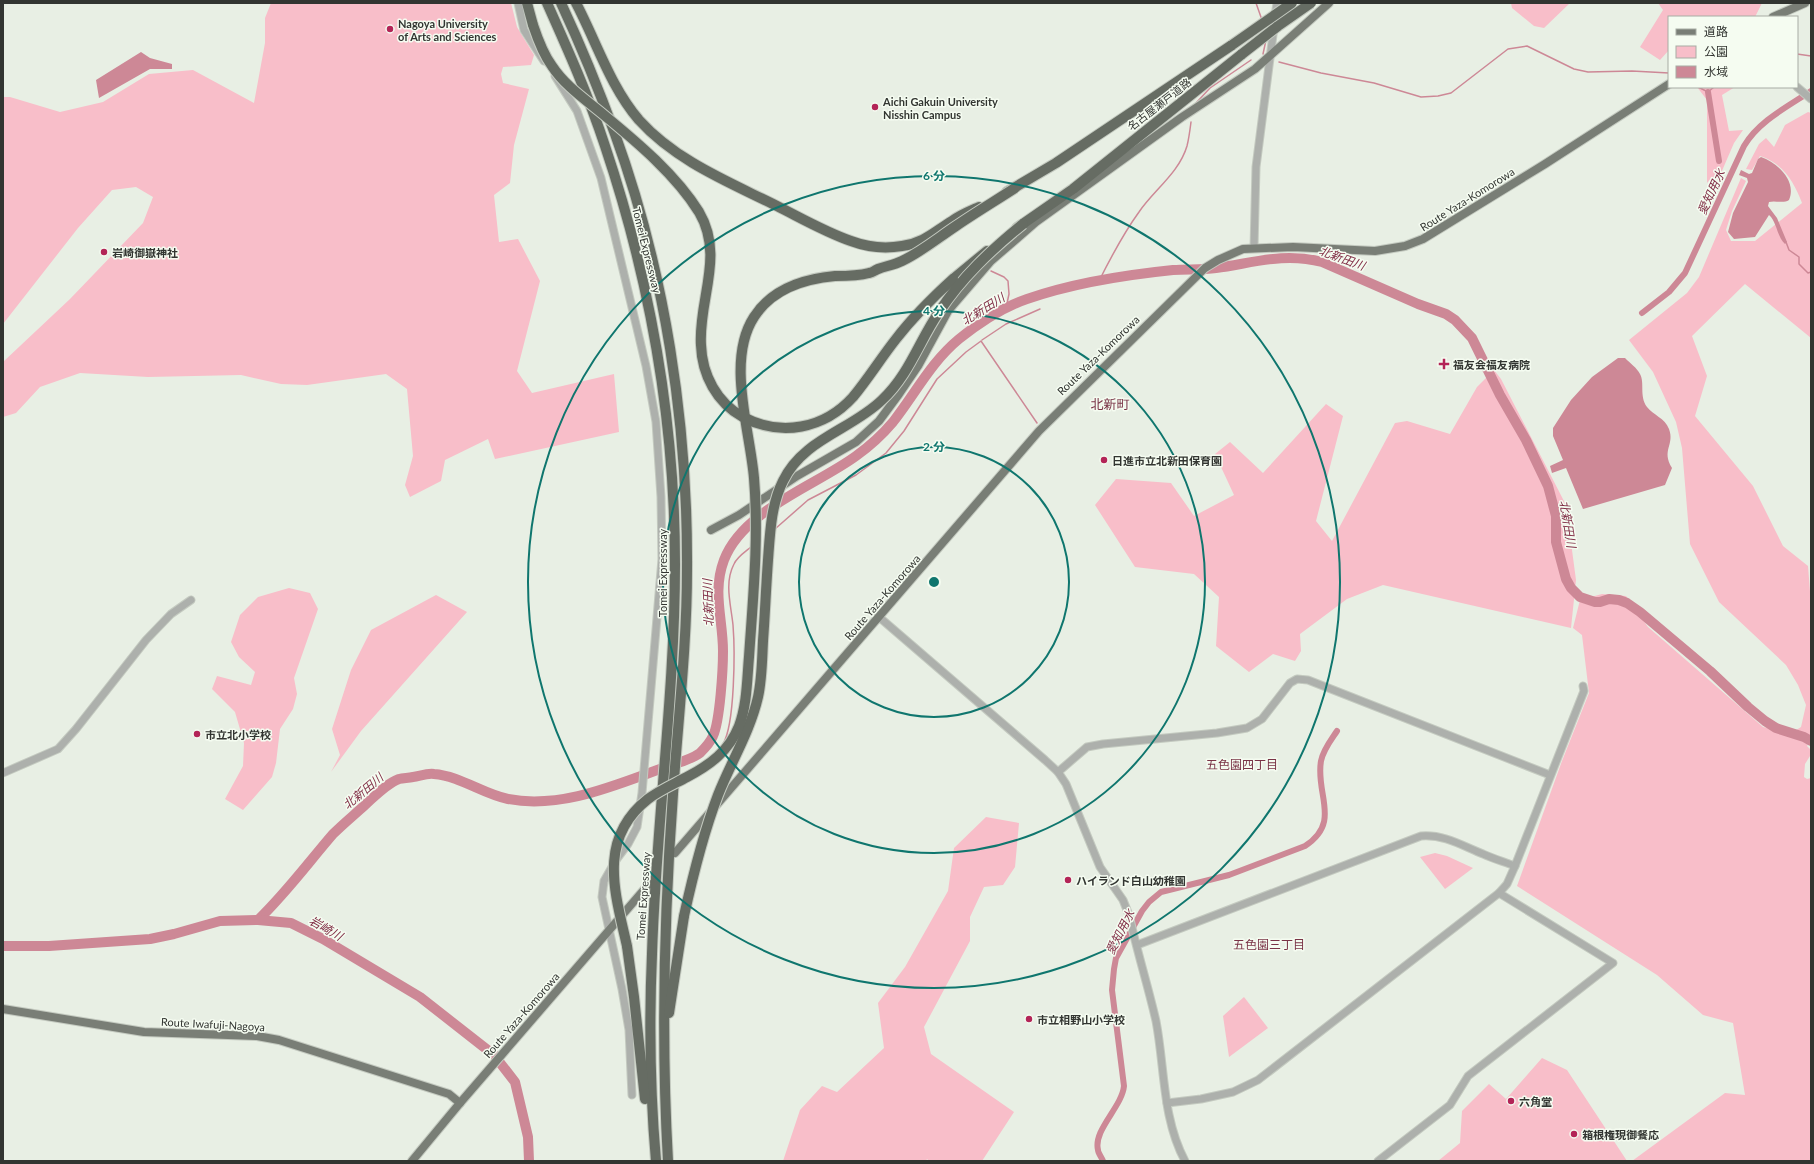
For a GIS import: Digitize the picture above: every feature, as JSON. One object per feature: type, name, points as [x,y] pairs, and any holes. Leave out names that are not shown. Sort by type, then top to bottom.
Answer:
[{"type":"highway","points":[[527,3],[542,49],[559,76],[642,148],[672,178],[699,213],[708,234],[711,254],[710,276],[701,335],[702,357],[705,369],[714,390],[729,407],[739,415],[761,425],[785,429],[811,425],[822,421],[842,407],[852,397],[904,328],[932,299],[969,264],[1023,224]]},
{"type":"highway","name":"Tomei Expressway","points":[[547,3],[587,95],[620,191],[652,322],[664,400],[672,481],[675,565],[674,618],[666,752],[655,894],[650,1020],[650,1070],[656,1161]]},
{"type":"highway","name":"Tomei Expressway","points":[[561,3],[589,67],[620,148],[649,247],[669,345],[681,436],[687,518],[686,628],[673,796],[664,952],[664,1069],[668,1161]]},
{"type":"highway","points":[[576,3],[615,86],[640,120],[660,140],[680,155],[704,169],[839,236],[851,241],[876,247],[888,248],[911,245],[923,241],[952,220],[1015,188]]},
{"type":"highway","name":"名古屋瀬戸道路","points":[[1015,188],[1056,163],[1123,117],[1181,80],[1292,3]]},
{"type":"highway","name":"名古屋瀬戸道路","points":[[1023,224],[1073,188],[1278,26],[1311,3]]},
{"type":"highway","points":[[653,1161],[634,997],[627,946],[617,900],[613,869],[614,856],[620,835],[633,814],[650,798],[702,769],[721,754],[733,737],[744,710],[752,614],[756,539],[753,462],[740,373],[741,350],[748,329],[753,318],[768,301],[785,288],[807,280],[871,273],[879,268],[903,261],[1015,188]]},
{"type":"highway","points":[[664,1069],[670,1000],[684,916],[694,870],[711,815],[725,778],[746,734],[758,696],[769,540],[775,504],[783,480],[795,462],[807,450],[822,439],[866,413],[891,392],[906,371],[940,310],[960,283],[983,258],[1023,224]]},
{"type":"main road","points":[[712,530],[740,515],[791,480],[856,442],[879,421],[891,405],[918,366],[948,311],[990,261],[1036,222],[1182,117],[1237,82],[1270,57],[1329,3]]},
{"type":"main road","points":[[1775,16],[1805,3]]},
{"type":"main road","name":"Route Yaza-Komorowa","points":[[675,853],[1039,430],[1205,268],[1235,252],[1254,248],[1293,247],[1375,251],[1405,246],[1423,239],[1545,164],[1668,85]]},
{"type":"main road","name":"Route Yaza-Komorowa","points":[[412,1161],[460,1103],[649,884]]},
{"type":"main road","name":"Route Iwafuji-Nagoya","points":[[3,1009],[144,1032],[257,1036],[279,1040],[449,1094],[460,1103]]},
{"type":"street","points":[[518,3],[524,30],[577,111],[601,178],[644,358],[656,422],[661,497],[662,559],[642,793],[637,827],[628,844],[616,860],[602,886],[603,907],[629,1030],[632,1095]]},
{"type":"street","points":[[1254,248],[1256,167],[1276,3]]},
{"type":"street","points":[[1799,89],[1811,99]]},
{"type":"street","points":[[3,774],[58,749],[76,729],[146,640],[171,614],[191,600]]},
{"type":"street","points":[[879,617],[1058,772],[1071,794],[1100,867],[1123,900],[1130,917],[1156,1022],[1167,1103],[1174,1134],[1185,1161]]},
{"type":"street","points":[[1058,772],[1087,747],[1103,744],[1216,734],[1247,728],[1262,719],[1290,683],[1297,679],[1308,680],[1550,775]]},
{"type":"street","points":[[1167,1103],[1201,1099],[1233,1092],[1258,1080],[1499,893],[1506,884],[1515,866],[1584,691],[1582,686]]},
{"type":"street","points":[[1137,945],[1421,836],[1435,836],[1450,840],[1484,855],[1515,866]]},
{"type":"street","points":[[1378,1161],[1450,1105],[1468,1076],[1613,963],[1499,893]]},
{"type":"green space","points":[[271,3],[511,3],[517,27],[534,55],[531,65],[503,67],[501,74],[503,83],[529,89],[514,145],[510,183],[494,195],[499,242],[518,239],[540,281],[517,371],[532,393],[614,374],[619,432],[495,459],[488,439],[445,460],[441,481],[410,497],[405,485],[413,456],[407,389],[386,374],[307,385],[281,384],[241,375],[148,377],[80,373],[40,387],[16,413],[3,417],[3,362],[70,299],[143,223],[153,197],[136,187],[112,190],[78,228],[3,324],[3,97],[10,97],[60,112],[103,102],[149,74],[193,70],[254,103],[265,43],[265,18]]},
{"type":"green space","points":[[1511,3],[1570,3],[1544,28],[1534,26],[1512,8]]},
{"type":"green space","points":[[1658,3],[1762,3],[1756,16],[1668,16],[1668,51],[1660,60],[1640,47],[1663,10]]},
{"type":"green space","points":[[1698,88],[1733,88],[1722,95],[1729,131],[1743,130],[1734,143],[1718,180],[1712,177],[1707,183],[1707,100]]},
{"type":"green space","points":[[1808,112],[1811,113],[1811,338],[1745,284],[1692,336],[1707,376],[1695,416],[1753,486],[1783,546],[1808,566],[1811,604],[1811,740],[1807,746],[1810,749],[1810,756],[1805,764],[1804,777],[1807,779],[1811,778],[1811,1161],[1632,1161],[1725,1093],[1745,1095],[1733,1023],[1703,1015],[1657,975],[1517,886],[1562,761],[1589,693],[1582,635],[1573,628],[1580,600],[1602,594],[1626,596],[1648,627],[1763,727],[1790,734],[1801,727],[1806,705],[1798,685],[1786,665],[1719,602],[1690,544],[1682,448],[1676,422],[1653,372],[1629,340],[1687,293],[1699,277],[1741,178],[1746,181],[1732,211],[1726,230],[1731,241],[1755,241],[1802,203],[1787,174],[1775,163],[1760,156],[1752,170],[1746,169],[1759,144],[1766,138],[1774,147],[1785,125]]},
{"type":"green space","points":[[1494,370],[1501,379],[1566,505],[1576,580],[1571,628],[1383,585],[1347,599],[1300,634],[1301,651],[1295,661],[1273,654],[1249,672],[1216,646],[1219,597],[1194,574],[1135,567],[1095,505],[1116,479],[1171,483],[1194,516],[1234,495],[1215,454],[1230,442],[1263,473],[1326,404],[1343,416],[1316,521],[1332,541],[1395,423],[1407,421],[1450,434],[1477,387]]},
{"type":"green space","points":[[289,588],[310,593],[318,609],[294,678],[297,694],[293,709],[280,729],[276,763],[272,777],[243,810],[225,799],[243,766],[244,743],[235,712],[212,689],[217,676],[251,685],[255,672],[239,657],[231,642],[240,615],[258,597]]},
{"type":"green space","points":[[436,595],[467,612],[361,731],[331,772],[340,755],[332,729],[351,670],[371,630]]},
{"type":"green space","points":[[986,817],[1019,823],[1015,867],[1003,885],[984,887],[970,917],[970,941],[924,1027],[931,1054],[1014,1112],[982,1161],[929,1161],[927,1159],[926,1161],[783,1161],[800,1110],[822,1086],[837,1092],[884,1048],[878,1003],[905,967],[948,891],[954,848]]},
{"type":"green space","points":[[1435,853],[1447,856],[1473,868],[1445,889],[1420,857]]},
{"type":"green space","points":[[1244,997],[1268,1028],[1229,1057],[1223,1016]]},
{"type":"green space","points":[[1542,1058],[1567,1070],[1627,1161],[1438,1161],[1460,1143],[1462,1111],[1489,1084],[1506,1099]]},
{"type":"water","points":[[141,52],[150,58],[172,64],[172,69],[150,69],[99,98],[96,80]]},
{"type":"water","points":[[1761,157],[1779,168],[1788,180],[1790,186],[1791,193],[1789,200],[1784,202],[1769,202],[1768,206],[1777,218],[1787,242],[1785,244],[1780,238],[1774,222],[1769,215],[1755,237],[1734,239],[1728,232],[1733,213],[1748,182],[1747,178],[1739,175],[1741,170],[1749,174],[1752,173],[1758,159]]},
{"type":"water","points":[[1618,358],[1625,358],[1639,372],[1642,381],[1643,398],[1647,407],[1665,422],[1669,429],[1670,439],[1668,457],[1672,468],[1665,485],[1583,509],[1566,468],[1552,473],[1550,466],[1563,460],[1553,436],[1553,428],[1571,400],[1592,377]]},
{"type":"waterway","points":[[1256,3],[1262,20]]},
{"type":"waterway","points":[[1263,54],[1266,40]]},
{"type":"waterway","points":[[1279,62],[1321,73],[1374,83],[1421,97],[1438,96],[1451,93],[1508,49],[1527,46],[1574,69],[1588,72],[1632,71],[1668,73]]},
{"type":"waterway","points":[[1798,54],[1811,56]]},
{"type":"waterway","points":[[1196,103],[1210,88],[1251,60]]},
{"type":"waterway","points":[[1700,88],[1708,92],[1713,88]]},
{"type":"waterway","name":"愛知用水","points":[[1642,313],[1669,292],[1685,273],[1744,146],[1750,137],[1774,115],[1811,91]]},
{"type":"waterway","points":[[1708,92],[1719,161]]},
{"type":"waterway","points":[[1099,281],[1133,220],[1178,165],[1187,146],[1191,122]]},
{"type":"waterway","points":[[1786,242],[1789,250],[1799,257],[1799,264],[1808,273],[1811,272]]},
{"type":"waterway","name":"北新田川","points":[[258,920],[287,889],[333,834],[381,790],[399,779],[426,774],[444,775],[499,797],[528,801],[547,801],[605,789],[696,756],[709,743],[713,736],[718,719],[722,682],[723,651],[718,594],[721,572],[724,560],[733,542],[747,527],[763,513],[782,500],[839,467],[871,444],[893,422],[932,368],[949,348],[983,321],[1009,306],[1044,293],[1099,280],[1155,272],[1211,269],[1269,259],[1308,259],[1322,262],[1418,304],[1446,314],[1455,320],[1472,338],[1500,395],[1526,440],[1548,486],[1556,516],[1556,542],[1566,579],[1571,588],[1580,597],[1595,602],[1609,599],[1627,603],[1640,612],[1710,671],[1765,721],[1776,728],[1804,737],[1811,741]]},
{"type":"waterway","points":[[991,271],[1004,277],[1008,281],[1009,294],[1006,308]]},
{"type":"waterway","points":[[982,340],[1006,324],[1040,309]]},
{"type":"waterway","points":[[775,529],[808,500],[856,475],[886,453],[904,431],[937,379],[966,352],[981,341],[1037,423]]},
{"type":"waterway","points":[[723,744],[730,720],[734,668],[734,636],[729,594],[729,579],[735,561],[751,547]]},
{"type":"waterway","name":"愛知用水","points":[[1103,1161],[1098,1150],[1098,1142],[1104,1126],[1122,1094],[1124,1086],[1112,990],[1116,958],[1142,911],[1149,902],[1161,892],[1229,875],[1305,846],[1316,837],[1322,827],[1325,817],[1320,773],[1321,761],[1325,749],[1337,731]]},
{"type":"waterway","name":"岩崎川","points":[[3,946],[49,946],[150,939],[220,921],[258,920],[291,923],[323,939],[420,997],[494,1055],[515,1082],[528,1137],[529,1161]]},
{"type":"place","name":"Nagoya University of Arts and Sciences","points":[[390,29]]},
{"type":"place","name":"Aichi Gakuin University Nisshin Campus","points":[[875,107]]},
{"type":"place","name":"岩崎御嶽神社","points":[[104,252]]},
{"type":"place","name":"福友会福友病院","points":[[1444,364]]},
{"type":"place","name":"日進市立北新田保育園","points":[[1104,460]]},
{"type":"place","name":"市立北小学校","points":[[197,734]]},
{"type":"place","name":"ハイランド白山幼稚園","points":[[1068,880]]},
{"type":"place","name":"市立相野山小学校","points":[[1029,1019]]},
{"type":"place","name":"六角堂","points":[[1511,1101]]},
{"type":"place","name":"箱根権現御餐応","points":[[1574,1134]]},
{"type":"district","name":"北新町","points":[[1110,404]]},
{"type":"district","name":"五色園四丁目","points":[[1242,764]]},
{"type":"district","name":"五色園三丁目","points":[[1269,944]]}]
